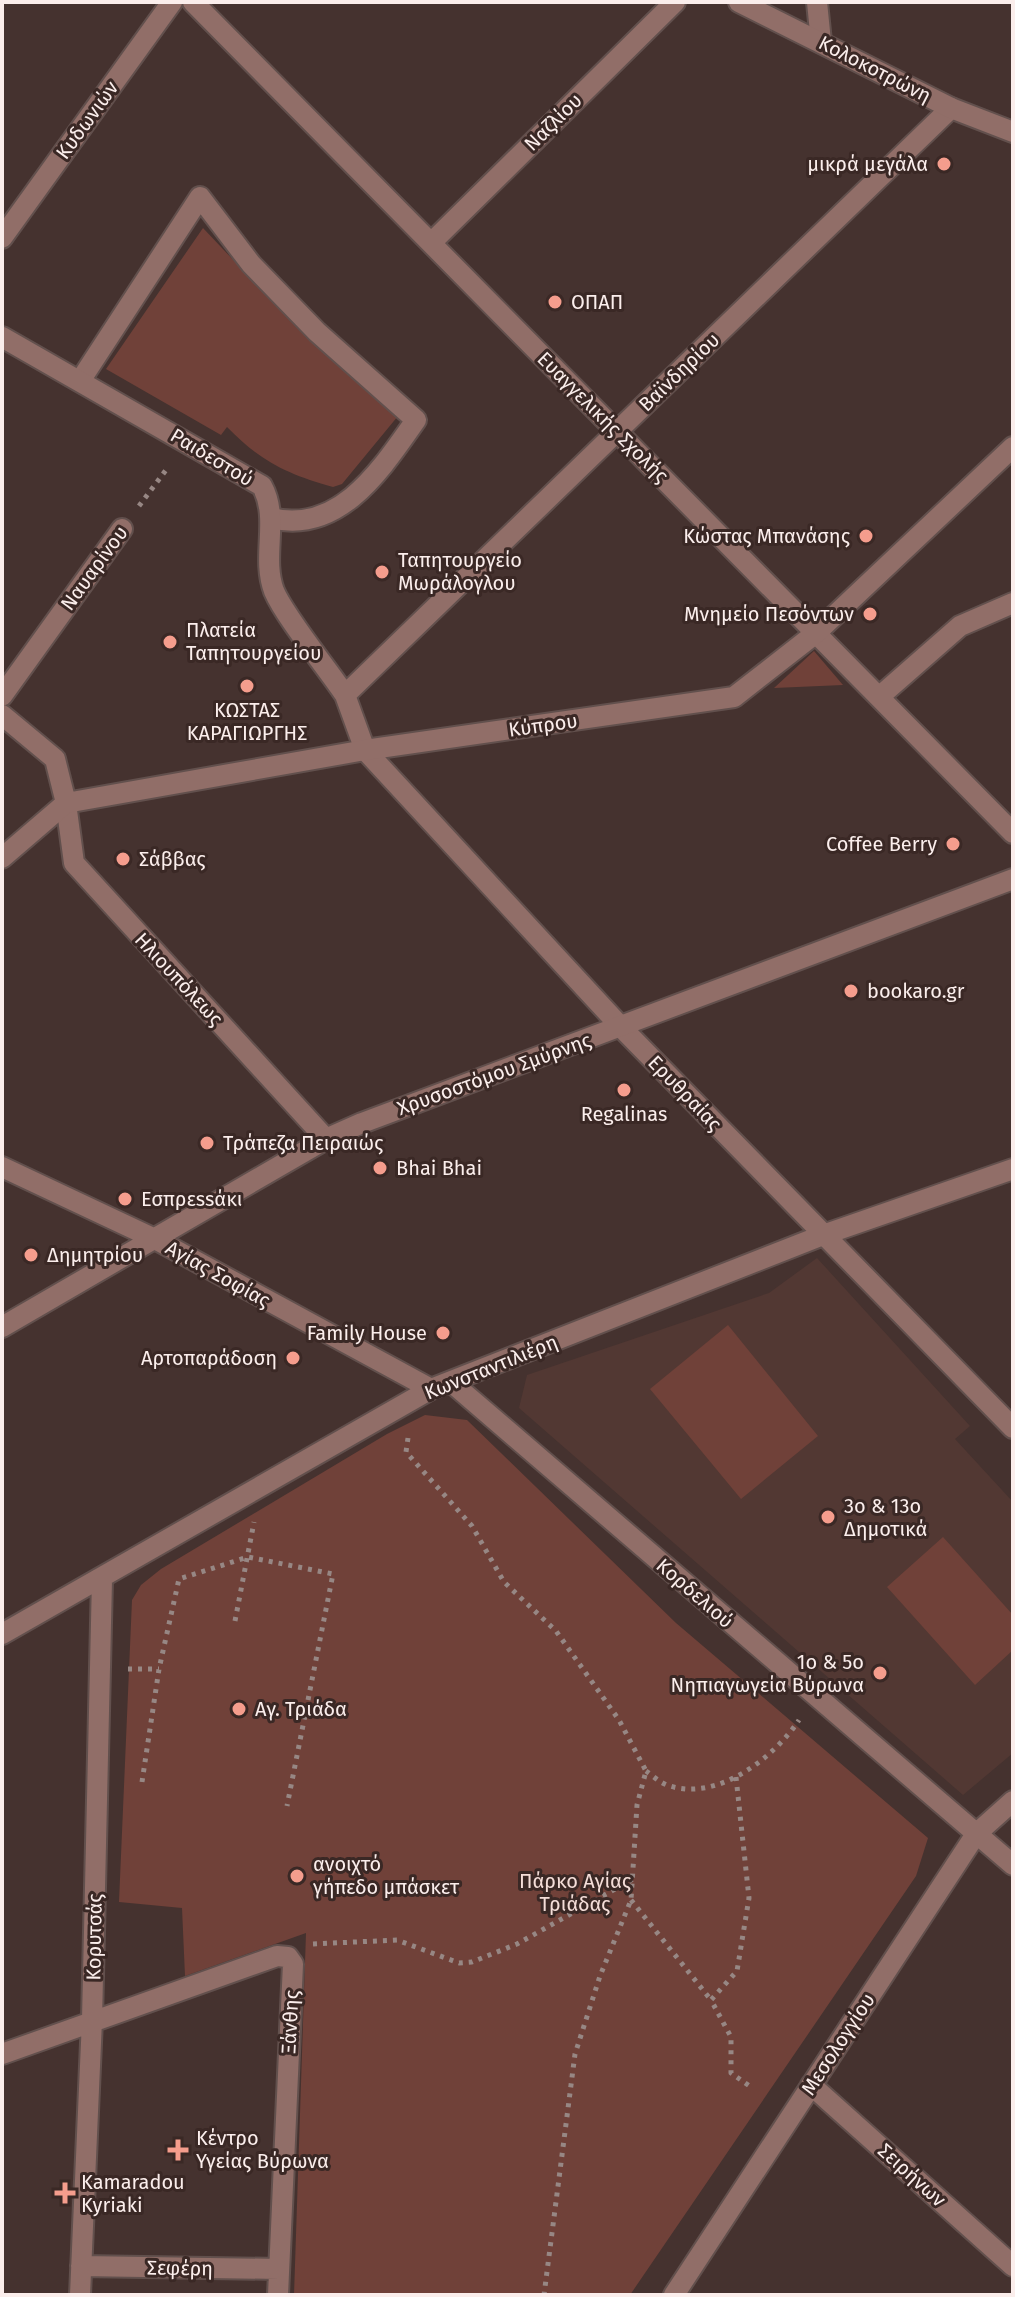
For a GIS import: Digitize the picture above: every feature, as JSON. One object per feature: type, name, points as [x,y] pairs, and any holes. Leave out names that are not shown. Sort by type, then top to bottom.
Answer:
[{"type":"street","name":"Κυδωνιών","points":[[2,238],[172,2]]},
{"type":"street","name":"Ευαγγελικής Σχολής","points":[[193,2],[1013,833]]},
{"type":"street","name":"Ναζλίου","points":[[431,243],[675,2]]},
{"type":"street","name":"Κολοκοτρώνη","points":[[739,2],[951,108],[1012,131]]},
{"type":"street","points":[[817,2],[821,42]]},
{"type":"street","name":"Βαϊνδηρίου","points":[[345,695],[951,108]]},
{"type":"street","points":[[80,381],[200,197],[251,264],[317,332],[416,420],[382,467],[338,510],[287,522],[271,518]]},
{"type":"street","name":"Ραιδεστού","points":[[2,337],[262,486],[269,500],[268,560],[274,591],[345,695]]},
{"type":"street","name":"Κύπρου","points":[[66,803],[365,750],[734,697],[816,633],[1013,447]]},
{"type":"street","name":"Ναυαρίνου","points":[[2,696],[122,529]]},
{"type":"street","points":[[879,697],[960,626],[1013,603]]},
{"type":"street","points":[[345,695],[365,750]]},
{"type":"street","name":"Ηλιουπόλεως","points":[[2,715],[55,759],[66,803],[74,863],[326,1139]]},
{"type":"street","name":"Ερυθραίας","points":[[365,750],[621,1027],[1013,1428]]},
{"type":"street","points":[[2,858],[66,803]]},
{"type":"street","name":"Χρυσοστόμου Σμύρνης","points":[[2,1327],[326,1139],[440,1092],[1013,879]]},
{"type":"street","name":"Αγίας Σοφίας","points":[[2,1167],[155,1239],[431,1389]]},
{"type":"street","name":"Κωνσταντιλιέρη","points":[[2,1634],[431,1389],[823,1235],[1013,1169]]},
{"type":"street","name":"Κορδελιού","points":[[451,1382],[1013,1865]]},
{"type":"street","name":"Κορυτσάς","points":[[80,2295],[92,2020],[102,1579]]},
{"type":"street","name":"Μεσολογγίου","points":[[674,2295],[976,1834],[1013,1801]]},
{"type":"street","points":[[2,2054],[277,1956],[288,1957]]},
{"type":"street","name":"Ξάνθης","points":[[278,2295],[293,1964],[288,1957]]},
{"type":"street","name":"Σειρήνων","points":[[811,2085],[1013,2266]]},
{"type":"street","name":"Σεφέρη","points":[[81,2266],[279,2269]]},
{"type":"path","name":"Ναυαρίνου","points":[[122,529],[187,441]]},
{"type":"path","points":[[416,1429],[406,1441],[406,1452],[472,1526],[504,1582],[556,1631],[619,1720],[646,1771],[666,1785],[695,1789],[736,1777],[776,1750],[815,1695]]},
{"type":"path","points":[[235,1621],[250,1543]]},
{"type":"path","points":[[142,1782],[159,1669],[179,1579],[248,1557],[333,1574],[287,1806]]},
{"type":"path","points":[[544,2295],[575,2054],[600,1976],[631,1900],[637,1805],[646,1771]]},
{"type":"path","points":[[711,2000],[737,1971],[749,1898],[736,1777]]},
{"type":"path","points":[[288,1957],[300,1947],[317,1943],[397,1940],[459,1963],[472,1962],[517,1944],[633,1879]]},
{"type":"path","points":[[631,1900],[711,2000],[731,2037],[731,2073],[751,2087]]},
{"type":"shaded area","name":"3o & 13o Δημοτικά","points":[[817,1258],[970,1426],[955,1439],[1013,1502],[1013,1753],[963,1795],[519,1408],[527,1375],[769,1293]]},
{"type":"green space","points":[[203,228],[293,323],[398,416],[342,484],[333,487],[288,471],[251,449],[227,427],[221,435],[106,369]]},
{"type":"green space","points":[[814,651],[843,685],[774,688]]},
{"type":"green space","points":[[728,1325],[818,1436],[741,1499],[650,1389]]},
{"type":"green space","name":"Πάρκο Αγίας Τριάδας","points":[[425,1415],[467,1420],[676,1623],[928,1838],[916,1876],[630,2295],[294,2295],[306,1933],[185,1976],[182,1908],[119,1902],[132,1600],[141,1585],[161,1569],[387,1434]]},
{"type":"green space","points":[[943,1537],[1013,1615],[1013,1650],[975,1685],[887,1587]]},
{"type":"place","name":"μικρά μεγάλα","points":[[944,164]]},
{"type":"place","name":"ΟΠΑΠ","points":[[555,302]]},
{"type":"place","name":"Κώστας Μπανάσης","points":[[866,536]]},
{"type":"place","name":"Ταπητουργείο Μωράλογλου","points":[[382,572]]},
{"type":"place","name":"Μνημείο Πεσόντων","points":[[870,614]]},
{"type":"place","name":"Πλατεία Ταπητουργείου","points":[[170,642]]},
{"type":"place","name":"ΚΩΣΤΑΣ ΚΑΡΑΓΙΩΡΓΗΣ","points":[[247,686]]},
{"type":"place","name":"Coffee Berry","points":[[953,844]]},
{"type":"place","name":"Σάββας","points":[[123,859]]},
{"type":"place","name":"bookaro.gr","points":[[851,991]]},
{"type":"place","name":"Regalinas","points":[[624,1090]]},
{"type":"place","name":"Τράπεζα Πειραιώς","points":[[207,1143]]},
{"type":"place","name":"Bhai Bhai","points":[[380,1168]]},
{"type":"place","name":"Εσπρεssάκι","points":[[125,1199]]},
{"type":"place","name":"Δημητρίου","points":[[31,1255]]},
{"type":"place","name":"Family House","points":[[443,1333]]},
{"type":"place","name":"Αρτοπαράδοση","points":[[293,1358]]},
{"type":"place","name":"3o & 13o Δημοτικά","points":[[828,1517]]},
{"type":"place","name":"1ο & 5ο Νηπιαγωγεία Βύρωνα","points":[[880,1673]]},
{"type":"place","name":"Αγ. Τριάδα","points":[[239,1709]]},
{"type":"place","name":"ανοιχτό γήπεδο μπάσκετ","points":[[297,1876]]},
{"type":"place","name":"Κέντρο Υγείας Βύρωνα","points":[[178,2150]]},
{"type":"place","name":"Kamaradou Kyriaki","points":[[65,2193]]}]
